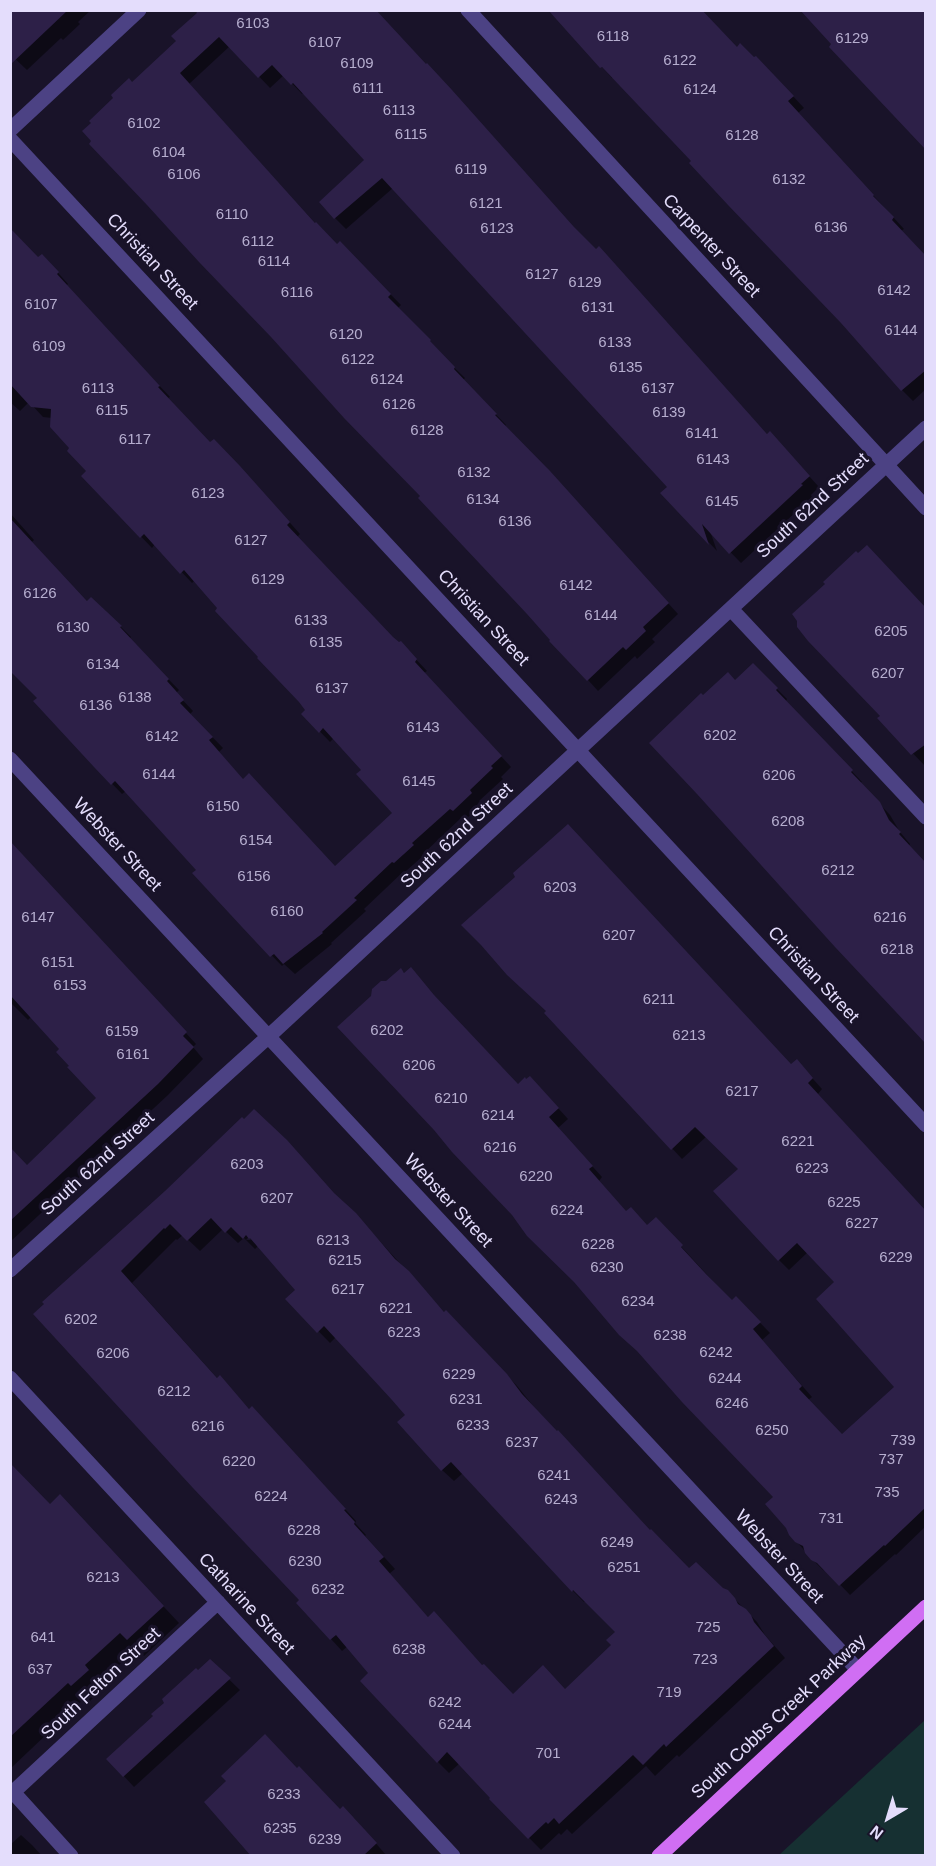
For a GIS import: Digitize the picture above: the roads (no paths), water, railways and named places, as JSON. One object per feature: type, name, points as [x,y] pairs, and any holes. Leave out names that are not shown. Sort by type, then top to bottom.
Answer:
[{"type":"main road","name":"South Cobbs Creek Parkway","points":[[659,1856],[926,1607]]},
{"type":"street","points":[[10,130],[139,10]]},
{"type":"street","name":"Carpenter Street","points":[[468,10],[926,508]]},
{"type":"street","name":"Christian Street","points":[[10,139],[926,1125]]},
{"type":"street","name":"South 62nd Street","points":[[10,1270],[269,1036],[926,428]]},
{"type":"street","points":[[731,609],[926,817]]},
{"type":"street","name":"Webster Street","points":[[10,759],[858,1670]]},
{"type":"street","name":"Catharine Street","points":[[10,1378],[453,1856]]},
{"type":"street","name":"South Felton Street","points":[[12,1793],[218,1602]]},
{"type":"street","points":[[12,1793],[71,1856]]}]
